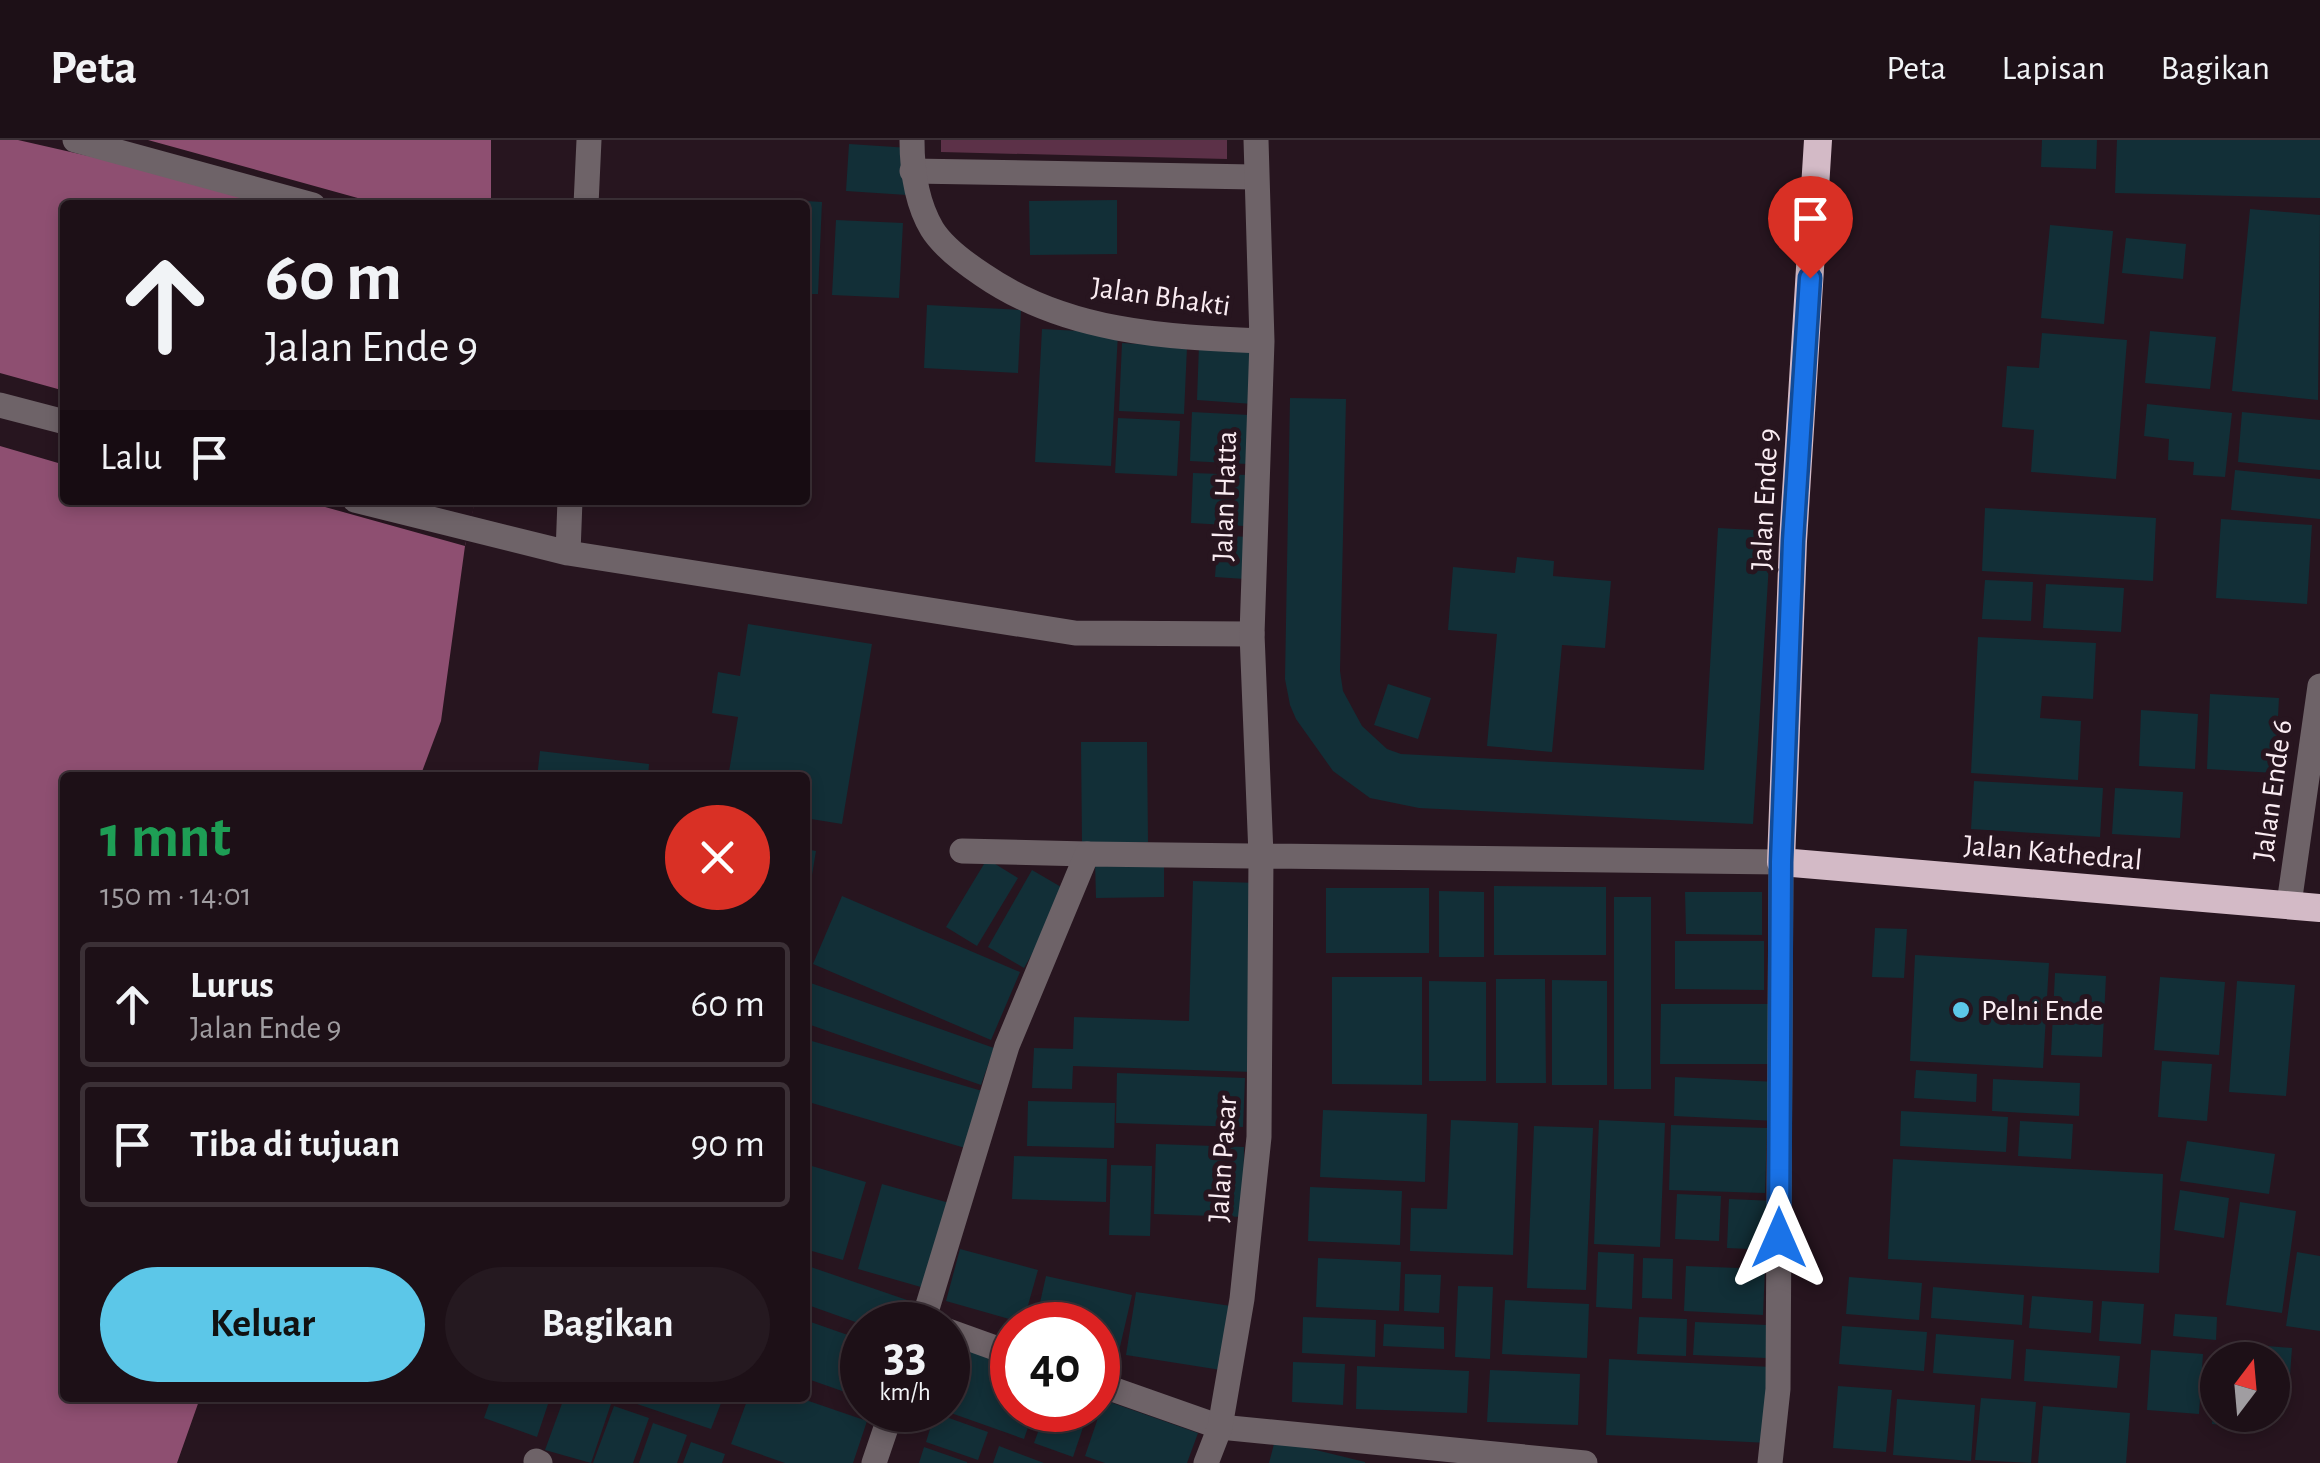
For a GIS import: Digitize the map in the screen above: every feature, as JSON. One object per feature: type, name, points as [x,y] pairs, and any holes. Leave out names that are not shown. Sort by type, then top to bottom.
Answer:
[{"type":"highway","name":"Jalan Ende 9","points":[[1781,862],[1793,541],[1818,140]]},
{"type":"highway","name":"Jalan Kathedral","points":[[1781,862],[2320,908]]},
{"type":"street","points":[[75,140],[295,200]]},
{"type":"street","points":[[586,200],[589,140]]},
{"type":"street","name":"Jalan Bhakti","points":[[912,140],[912,171],[933,230],[966,264],[1016,298],[1095,324],[1174,337],[1262,340]]},
{"type":"street","name":"Jalan Hatta","points":[[1256,140],[1254,176],[1262,340],[1252,634],[1261,855]]},
{"type":"street","points":[[912,171],[1254,176]]},
{"type":"street","points":[[0,405],[60,421]]},
{"type":"street","points":[[376,505],[568,553],[1075,632],[1252,634]]},
{"type":"street","points":[[568,553],[570,505]]},
{"type":"street","name":"Jalan Ende 6","points":[[2289,904],[2320,686]]},
{"type":"street","points":[[962,851],[1781,862],[1778,1388],[1770,1463]]},
{"type":"street","points":[[938,1302],[1008,1046],[1087,854]]},
{"type":"street","name":"Jalan Pasar","points":[[1206,1463],[1220,1427],[1242,1299],[1259,1137],[1261,855]]},
{"type":"street","points":[[1120,1392],[1220,1427],[1585,1463]]},
{"type":"street","points":[[874,1463],[885,1432]]},
{"type":"shaded area","points":[[0,140],[491,140],[491,200],[60,200],[60,505],[474,505],[441,721],[422,772],[60,772],[60,1402],[199,1402],[177,1463],[0,1463]]},
{"type":"shaded area","points":[[941,140],[1227,140],[1227,159],[941,152]]},
{"type":"pier","points":[[18,140],[148,140],[365,200],[262,200]]},
{"type":"pier","points":[[0,373],[60,390],[60,464],[0,446]]},
{"type":"pier","points":[[318,505],[474,505],[465,546]]},
{"type":"building","points":[[2042,140],[2097,140],[2096,169],[2041,167]]},
{"type":"building","points":[[2117,140],[2320,140],[2320,198],[2115,193]]},
{"type":"building","points":[[849,144],[910,148],[907,195],[846,191]]},
{"type":"building","points":[[1117,200],[1117,254],[1030,255],[1029,201]]},
{"type":"building","points":[[810,201],[822,202],[818,294],[810,294]]},
{"type":"building","points":[[2250,209],[2320,215],[2318,400],[2232,391]]},
{"type":"building","points":[[836,220],[903,223],[899,298],[832,295]]},
{"type":"building","points":[[2050,225],[2113,231],[2104,324],[2041,318]]},
{"type":"building","points":[[2126,238],[2186,244],[2183,279],[2122,273]]},
{"type":"building","points":[[927,305],[1021,310],[1018,373],[924,368]]},
{"type":"building","points":[[1042,329],[1118,333],[1111,466],[1035,462]]},
{"type":"building","points":[[2150,331],[2216,337],[2210,389],[2145,383]]},
{"type":"building","points":[[2042,333],[2127,340],[2116,479],[2031,472],[2034,430],[2002,427],[2007,366],[2039,368]]},
{"type":"building","points":[[1122,343],[1187,347],[1184,414],[1119,411]]},
{"type":"building","points":[[1199,345],[1256,348],[1253,404],[1197,400]]},
{"type":"building","points":[[1290,398],[1346,399],[1340,671],[1343,691],[1362,726],[1387,749],[1401,754],[1704,770],[1718,528],[1771,531],[1753,824],[1419,808],[1370,798],[1333,771],[1296,719],[1285,679]]},
{"type":"building","points":[[2147,404],[2232,413],[2225,477],[2193,475],[2194,462],[2168,460],[2169,439],[2144,436]]},
{"type":"building","points":[[1192,412],[1249,415],[1247,464],[1190,461]]},
{"type":"building","points":[[2242,412],[2320,420],[2320,470],[2238,462]]},
{"type":"building","points":[[1118,418],[1180,421],[1177,476],[1115,473]]},
{"type":"building","points":[[2235,470],[2320,479],[2320,519],[2231,510]]},
{"type":"building","points":[[1193,473],[1247,475],[1244,526],[1191,523]]},
{"type":"building","points":[[1985,508],[2156,518],[2153,581],[1982,571]]},
{"type":"building","points":[[2221,519],[2312,525],[2307,604],[2216,598]]},
{"type":"building","points":[[1218,535],[1247,537],[1245,579],[1215,577]]},
{"type":"building","points":[[1517,557],[1554,561],[1553,576],[1611,581],[1605,648],[1562,645],[1552,752],[1487,746],[1497,634],[1448,630],[1453,567],[1515,573]]},
{"type":"building","points":[[1985,580],[2033,582],[2031,621],[1982,619]]},
{"type":"building","points":[[2046,584],[2124,588],[2121,632],[2043,628]]},
{"type":"building","points":[[748,624],[872,644],[842,824],[810,819],[810,772],[729,772],[738,717],[712,713],[718,672],[740,676]]},
{"type":"building","points":[[1978,637],[2096,643],[2093,699],[2042,696],[2040,718],[2081,721],[2078,780],[1971,773]]},
{"type":"building","points":[[1388,684],[1431,698],[1418,739],[1374,725]]},
{"type":"building","points":[[2210,694],[2279,698],[2275,773],[2207,769]]},
{"type":"building","points":[[2141,710],[2198,714],[2195,769],[2139,766]]},
{"type":"building","points":[[1081,742],[1147,742],[1148,842],[1082,843]]},
{"type":"building","points":[[540,751],[649,764],[648,772],[538,772]]},
{"type":"building","points":[[1974,781],[2103,788],[2100,837],[1971,829]]},
{"type":"building","points":[[2115,788],[2183,792],[2180,838],[2112,834]]},
{"type":"building","points":[[810,850],[816,851],[810,887]]},
{"type":"building","points":[[987,859],[1018,878],[977,946],[946,927]]},
{"type":"building","points":[[1164,860],[1164,897],[1096,898],[1095,861]]},
{"type":"building","points":[[1032,870],[1068,891],[1024,968],[988,947]]},
{"type":"building","points":[[1193,881],[1259,883],[1253,1072],[1073,1066],[1072,1089],[1032,1088],[1034,1048],[1073,1049],[1074,1017],[1189,1021]]},
{"type":"building","points":[[1494,886],[1606,887],[1606,955],[1494,955]]},
{"type":"building","points":[[1326,888],[1429,888],[1429,953],[1326,953]]},
{"type":"building","points":[[1439,891],[1484,892],[1484,957],[1439,957]]},
{"type":"building","points":[[1685,892],[1762,892],[1762,935],[1686,934]]},
{"type":"building","points":[[842,896],[1020,972],[991,1040],[813,964]]},
{"type":"building","points":[[1614,897],[1651,897],[1651,1089],[1614,1089]]},
{"type":"building","points":[[1875,928],[1907,929],[1904,978],[1872,977]]},
{"type":"building","points":[[1675,941],[1764,941],[1764,990],[1675,989]]},
{"type":"building","points":[[1915,955],[2049,963],[2043,1068],[1910,1061]]},
{"type":"building","points":[[2055,973],[2106,976],[2102,1057],[2051,1055]]},
{"type":"building","points":[[1332,977],[1422,977],[1422,1085],[1332,1084]]},
{"type":"building","points":[[2160,977],[2225,982],[2219,1055],[2154,1050]]},
{"type":"building","points":[[1496,979],[1545,979],[1546,1083],[1496,1083]]},
{"type":"building","points":[[1552,980],[1607,981],[1607,1085],[1552,1085]]},
{"type":"building","points":[[1429,981],[1486,982],[1486,1081],[1429,1081]]},
{"type":"building","points":[[2237,981],[2295,985],[2286,1096],[2229,1092]]},
{"type":"building","points":[[810,983],[994,1048],[981,1085],[810,1025]]},
{"type":"building","points":[[1661,1004],[1770,1004],[1770,1064],[1660,1064]]},
{"type":"building","points":[[810,1040],[989,1093],[972,1150],[810,1102]]},
{"type":"building","points":[[2162,1061],[2212,1064],[2207,1121],[2158,1117]]},
{"type":"building","points":[[1916,1070],[1977,1074],[1976,1102],[1914,1098]]},
{"type":"building","points":[[1117,1073],[1245,1078],[1243,1127],[1116,1123]]},
{"type":"building","points":[[1675,1077],[1777,1082],[1776,1121],[1674,1116]]},
{"type":"building","points":[[1993,1079],[2080,1083],[2079,1116],[1992,1111]]},
{"type":"building","points":[[1028,1101],[1115,1103],[1114,1148],[1027,1146]]},
{"type":"building","points":[[1323,1110],[1427,1114],[1425,1182],[1320,1177]]},
{"type":"building","points":[[1901,1111],[2008,1117],[2006,1152],[1900,1146]]},
{"type":"building","points":[[1451,1120],[1518,1123],[1513,1255],[1410,1251],[1411,1208],[1447,1209]]},
{"type":"building","points":[[1599,1120],[1665,1123],[1660,1247],[1594,1244]]},
{"type":"building","points":[[2020,1121],[2073,1124],[2071,1159],[2018,1156]]},
{"type":"building","points":[[1671,1125],[1767,1128],[1765,1193],[1669,1190]]},
{"type":"building","points":[[1534,1126],[1593,1128],[1586,1290],[1527,1288]]},
{"type":"building","points":[[2187,1141],[2275,1154],[2269,1194],[2180,1181]]},
{"type":"building","points":[[1156,1144],[1244,1147],[1243,1217],[1154,1214]]},
{"type":"building","points":[[1014,1156],[1107,1159],[1106,1202],[1012,1199]]},
{"type":"building","points":[[1893,1159],[2163,1174],[2159,1273],[1888,1259]]},
{"type":"building","points":[[810,1165],[866,1182],[843,1260],[810,1250]]},
{"type":"building","points":[[1111,1165],[1152,1166],[1150,1236],[1109,1235]]},
{"type":"building","points":[[882,1184],[953,1204],[928,1289],[858,1269]]},
{"type":"building","points":[[1310,1187],[1402,1191],[1400,1245],[1308,1241]]},
{"type":"building","points":[[2180,1190],[2229,1198],[2224,1238],[2174,1230]]},
{"type":"building","points":[[1677,1194],[1721,1196],[1719,1241],[1675,1239]]},
{"type":"building","points":[[1729,1199],[1775,1201],[1772,1250],[1727,1248]]},
{"type":"building","points":[[2240,1202],[2296,1211],[2282,1313],[2226,1305]]},
{"type":"building","points":[[960,1249],[1038,1270],[1029,1302],[990,1302],[990,1314],[970,1308],[970,1302],[946,1301]]},
{"type":"building","points":[[1598,1252],[1634,1254],[1632,1309],[1596,1307]]},
{"type":"building","points":[[2297,1252],[2320,1256],[2320,1331],[2286,1326]]},
{"type":"building","points":[[1318,1258],[1401,1262],[1399,1311],[1316,1307]]},
{"type":"building","points":[[1643,1258],[1673,1259],[1672,1299],[1642,1298]]},
{"type":"building","points":[[1686,1266],[1765,1269],[1763,1315],[1684,1311]]},
{"type":"building","points":[[810,1267],[910,1301],[840,1302],[840,1316],[810,1306]]},
{"type":"building","points":[[1405,1274],[1441,1275],[1439,1313],[1404,1311]]},
{"type":"building","points":[[1046,1276],[1132,1295],[1120,1347],[1120,1302],[1040,1302]]},
{"type":"building","points":[[1849,1277],[1922,1283],[1919,1320],[1846,1314]]},
{"type":"building","points":[[1458,1286],[1493,1287],[1490,1359],[1455,1357]]},
{"type":"building","points":[[1933,1287],[2024,1295],[2022,1325],[1931,1318]]},
{"type":"building","points":[[1136,1292],[1231,1306],[1221,1370],[1126,1355]]},
{"type":"building","points":[[2032,1296],[2093,1301],[2091,1333],[2029,1328]]},
{"type":"building","points":[[1505,1300],[1589,1304],[1587,1358],[1502,1354]]},
{"type":"building","points":[[2102,1301],[2144,1304],[2141,1344],[2099,1341]]},
{"type":"building","points":[[2175,1314],[2217,1317],[2216,1340],[2173,1336]]},
{"type":"building","points":[[1303,1317],[1376,1320],[1375,1357],[1302,1353]]},
{"type":"building","points":[[1639,1317],[1687,1319],[1686,1356],[1637,1354]]},
{"type":"building","points":[[810,1322],[840,1332],[840,1390],[810,1380]]},
{"type":"building","points":[[1695,1322],[1767,1325],[1766,1358],[1693,1355]]},
{"type":"building","points":[[1384,1324],[1444,1327],[1444,1349],[1383,1346]]},
{"type":"building","points":[[1842,1326],[1927,1332],[1924,1371],[1839,1364]]},
{"type":"building","points":[[1936,1334],[2014,1340],[2011,1379],[1933,1373]]},
{"type":"building","points":[[2026,1349],[2120,1356],[2117,1388],[2024,1381]]},
{"type":"building","points":[[970,1350],[990,1358],[990,1427],[970,1420]]},
{"type":"building","points":[[2151,1350],[2200,1354],[2199,1414],[2147,1410]]},
{"type":"building","points":[[1609,1359],[1772,1367],[1769,1443],[1606,1435]]},
{"type":"building","points":[[1293,1362],[1345,1364],[1343,1405],[1292,1402]]},
{"type":"building","points":[[1357,1366],[1469,1371],[1467,1413],[1356,1409]]},
{"type":"building","points":[[1490,1370],[1580,1374],[1578,1425],[1487,1422]]},
{"type":"building","points":[[1838,1386],[1892,1390],[1886,1452],[1833,1448]]},
{"type":"building","points":[[1981,1398],[2036,1402],[2031,1463],[1975,1460]]},
{"type":"building","points":[[1897,1399],[1975,1405],[1971,1461],[1893,1455]]},
{"type":"building","points":[[810,1401],[840,1412],[840,1432],[863,1432],[853,1463],[785,1463],[731,1444],[747,1402]]},
{"type":"building","points":[[490,1402],[549,1402],[537,1437],[484,1418]]},
{"type":"building","points":[[563,1402],[612,1402],[591,1463],[545,1450]]},
{"type":"building","points":[[638,1402],[721,1402],[711,1429]]},
{"type":"building","points":[[614,1406],[649,1418],[633,1463],[593,1463]]},
{"type":"building","points":[[1120,1406],[1198,1433],[1187,1463],[1105,1463],[1085,1456],[1093,1432],[1120,1432]]},
{"type":"building","points":[[2043,1406],[2130,1413],[2126,1463],[2038,1463]]},
{"type":"building","points":[[653,1423],[687,1435],[677,1463],[639,1463]]},
{"type":"building","points":[[970,1426],[988,1432],[978,1460],[926,1442],[929,1432],[970,1432]]},
{"type":"building","points":[[1004,1432],[1026,1432],[1024,1439]]},
{"type":"building","points":[[1038,1432],[1082,1432],[1073,1457],[1034,1443]]},
{"type":"building","points":[[1275,1440],[1365,1462],[1365,1463],[1269,1463]]},
{"type":"building","points":[[691,1442],[725,1454],[722,1463],[683,1463]]},
{"type":"building","points":[[999,1446],[1044,1463],[993,1463]]},
{"type":"building","points":[[924,1447],[967,1462],[967,1463],[919,1463]]},
{"type":"place","name":"Pelni Ende","points":[[1961,1010]]},
{"type":"route","points":[[1779,1238],[1781,862],[1793,541],[1810,278]]}]
